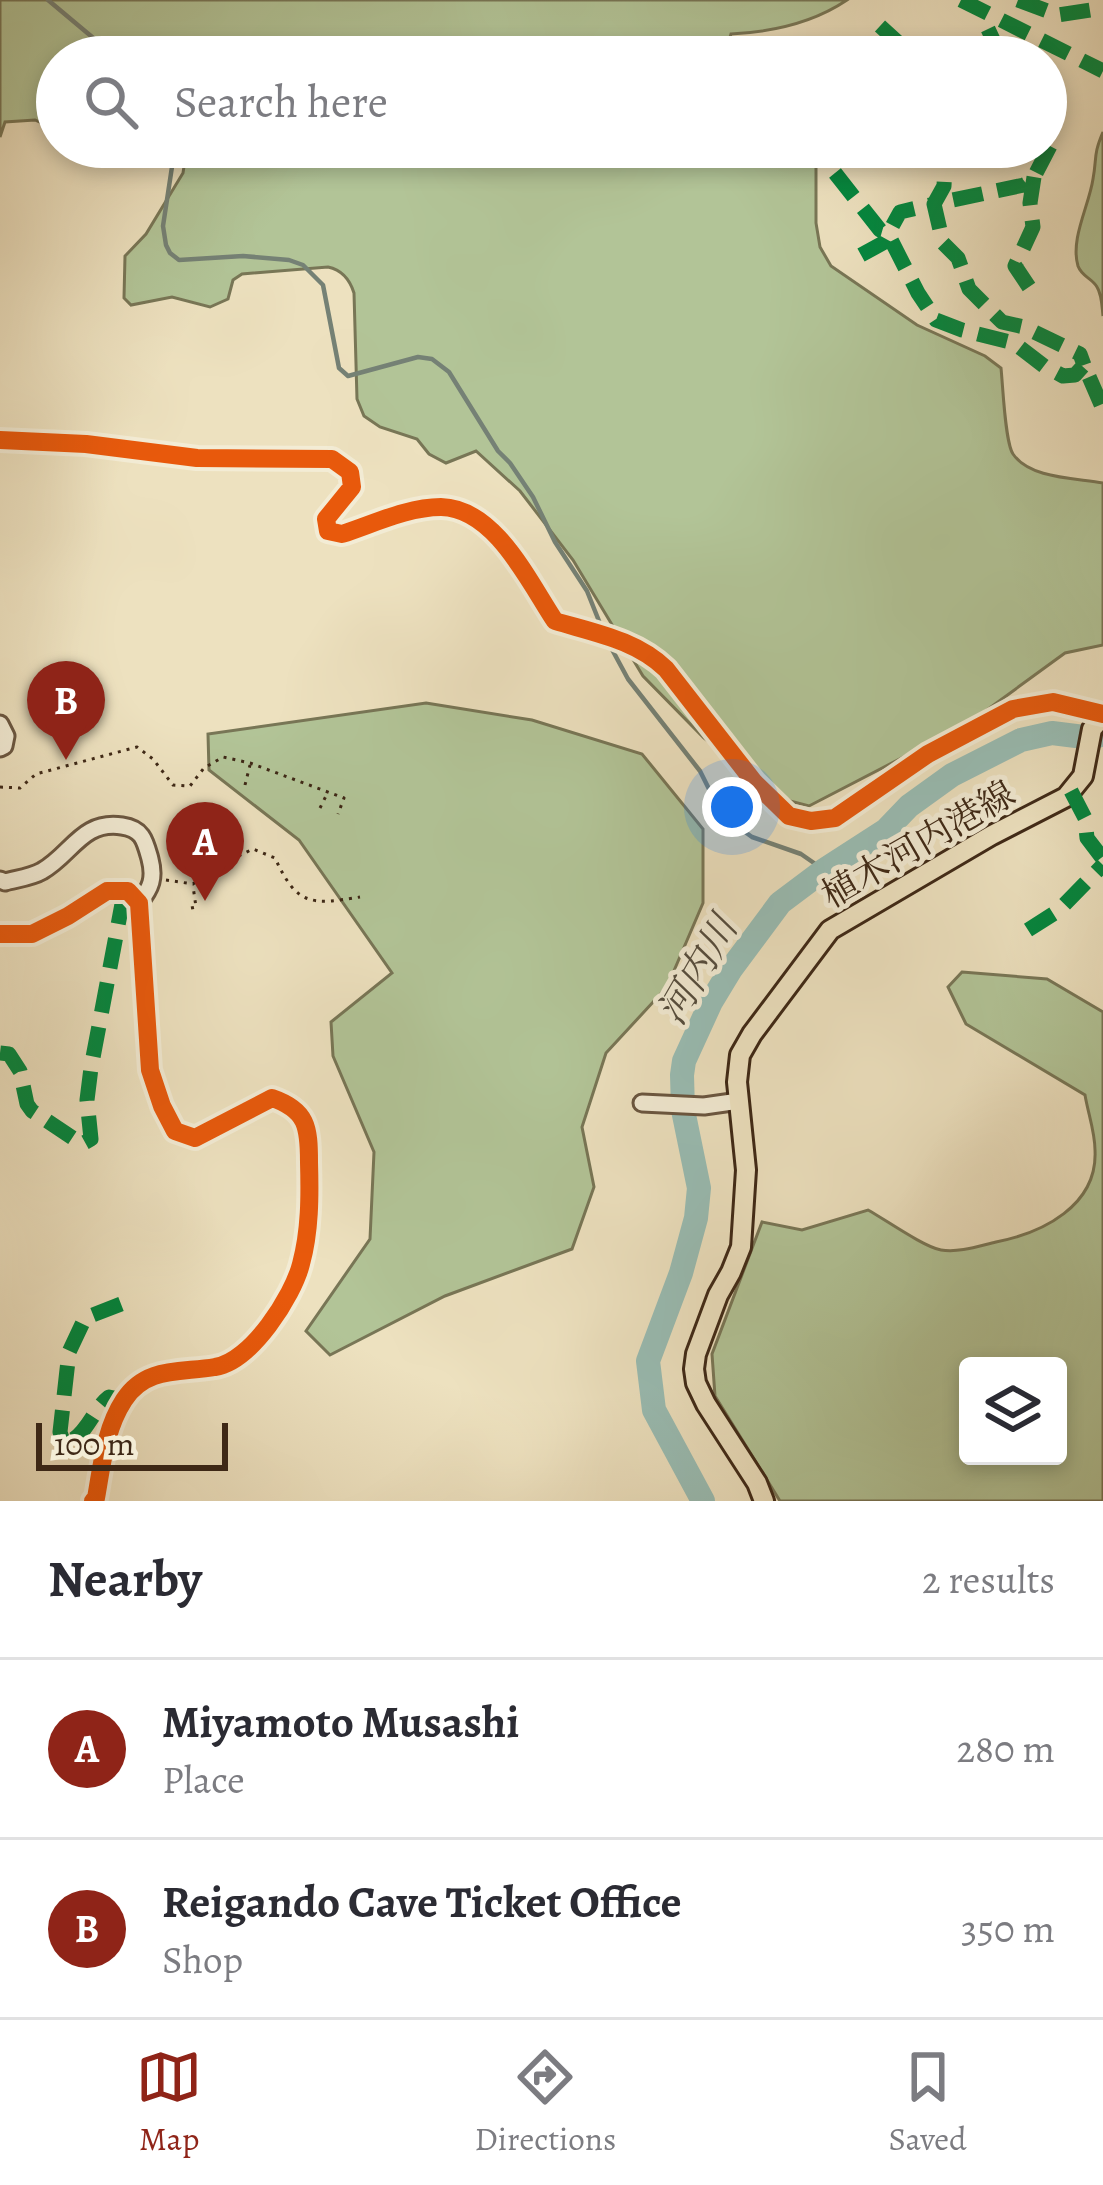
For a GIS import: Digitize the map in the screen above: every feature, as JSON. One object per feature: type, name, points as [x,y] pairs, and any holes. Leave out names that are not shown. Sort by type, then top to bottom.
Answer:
[{"type":"main road","name":"植木河内港線","points":[[764,1501],[706,1404],[694,1369],[703,1334],[741,1247],[746,1170],[737,1082],[740,1055],[830,930],[1066,797],[1083,776],[1099,720]]},
{"type":"street","points":[[0,440],[86,444],[197,458],[332,459],[350,472],[352,487],[326,519],[328,531],[334,534],[414,511],[443,507],[469,513],[497,535],[555,621],[630,644],[666,669],[754,782],[789,816],[811,821],[835,818],[928,754],[1012,709],[1053,702],[1099,720]]},
{"type":"street","points":[[0,724],[6,736],[0,748]]},
{"type":"street","points":[[0,880],[41,872],[89,828],[115,824],[134,828],[143,836],[154,874],[139,903]]},
{"type":"street","points":[[0,934],[32,934],[107,891],[128,891],[139,903],[150,1070],[176,1131],[195,1138],[272,1098],[294,1106],[308,1128],[309,1214],[300,1269],[261,1336],[240,1354],[218,1367],[153,1375],[124,1400],[107,1439],[93,1501]]},
{"type":"street","points":[[642,1103],[704,1106],[739,1101]]},
{"type":"path","points":[[0,787],[20,788],[36,774],[136,747],[153,759],[172,785],[190,786],[204,768],[224,757],[344,798],[338,814]]},
{"type":"path","points":[[245,785],[250,763]]},
{"type":"path","points":[[320,808],[327,792]]},
{"type":"path","points":[[154,874],[193,884],[253,849],[275,858],[288,886],[308,899],[334,902],[360,897]]},
{"type":"path","points":[[191,908],[196,908],[193,884]]},
{"type":"green space","points":[[0,0],[847,0],[791,25],[730,36],[36,36],[36,120],[5,122],[0,137]]},
{"type":"green space","points":[[1103,132],[1103,316],[1099,290],[1080,270],[1076,256]]},
{"type":"green space","points":[[184,168],[816,168],[816,223],[820,247],[831,266],[917,325],[1001,368],[1008,438],[1021,462],[1054,476],[1103,483],[1103,645],[1065,653],[969,723],[809,806],[790,801],[704,738],[643,676],[573,560],[520,491],[476,451],[446,463],[429,454],[417,439],[380,427],[364,416],[357,399],[354,293],[341,273],[328,267],[242,274],[233,280],[228,299],[210,307],[172,297],[131,305],[124,298],[125,256],[146,234]]},
{"type":"green space","points":[[426,703],[532,720],[642,754],[703,829],[703,903],[667,987],[606,1053],[582,1127],[594,1187],[572,1249],[445,1296],[330,1355],[306,1331],[370,1239],[374,1152],[333,1056],[331,1022],[392,973],[299,840],[209,770],[208,734]]},
{"type":"green space","points":[[962,972],[1047,979],[1103,1012],[1103,1501],[780,1501],[715,1396],[712,1354],[762,1222],[802,1230],[868,1210],[934,1248],[962,1250],[1048,1224],[1064,1214],[1087,1187],[1095,1143],[1085,1095],[966,1024],[948,987]]},
{"type":"waterway","points":[[48,0],[91,36]]},
{"type":"waterway","points":[[172,168],[163,226],[166,245],[179,260],[243,256],[303,265],[323,285],[339,368],[348,376],[418,357],[432,359],[449,372],[533,497],[587,591],[603,631]]},
{"type":"waterway","points":[[608,642],[628,679],[700,771],[716,803],[734,824],[752,837],[801,854],[824,870]]},
{"type":"waterway","name":"河内川","points":[[703,1501],[654,1410],[648,1361],[696,1218],[699,1188],[683,1110],[682,1075],[711,1002],[780,903],[886,830],[909,806],[952,775],[1021,740],[1052,733],[1092,738],[1103,734]]},
{"type":"marked path","points":[[961,0],[1033,36]]},
{"type":"marked path","points":[[1018,0],[1058,15],[1103,8]]},
{"type":"marked path","points":[[880,26],[891,36]]},
{"type":"marked path","points":[[988,29],[991,36]]},
{"type":"marked path","points":[[1067,53],[1103,71]]},
{"type":"marked path","points":[[861,255],[883,243],[900,212],[934,204],[944,186],[945,168]]},
{"type":"marked path","points":[[1039,168],[1024,185],[934,204],[943,243],[958,258],[969,289],[1002,322],[1024,327],[1080,354],[1084,365]]},
{"type":"marked path","points":[[835,173],[880,230],[887,232],[936,320],[1014,343],[1063,376],[1075,375],[1084,365],[1103,409]]},
{"type":"marked path","points":[[1029,287],[1015,266],[1033,227],[1034,177]]},
{"type":"marked path","points":[[1071,791],[1085,818],[1087,838],[1103,859]]},
{"type":"marked path","points":[[1028,930],[1058,911],[1103,865]]},
{"type":"marked path","points":[[0,1053],[9,1054],[20,1071],[32,1111],[82,1144],[91,1139],[87,1100],[91,1068],[128,891]]},
{"type":"marked path","points":[[121,1304],[85,1318],[69,1352],[60,1432],[64,1444],[79,1435],[109,1397],[124,1400]]},
{"type":"cycle path","points":[[0,440],[86,444],[197,458],[332,459],[350,472],[352,487],[326,519],[328,531],[342,534],[416,510],[460,511],[494,533],[555,621],[628,644],[666,669],[754,782],[789,816],[811,821],[835,818],[928,754],[1013,709],[1053,702],[1103,714]]},
{"type":"cycle path","points":[[0,934],[32,934],[107,891],[128,891],[139,903],[150,1070],[175,1131],[195,1138],[272,1098],[299,1114],[308,1139],[306,1239],[301,1264],[280,1309],[256,1341],[229,1362],[153,1376],[133,1389],[112,1423],[93,1501]]},
{"type":"place","name":"Reigando Cave Ticket Office","points":[[66,760]]},
{"type":"place","name":"Miyamoto Musashi","points":[[205,901]]}]
